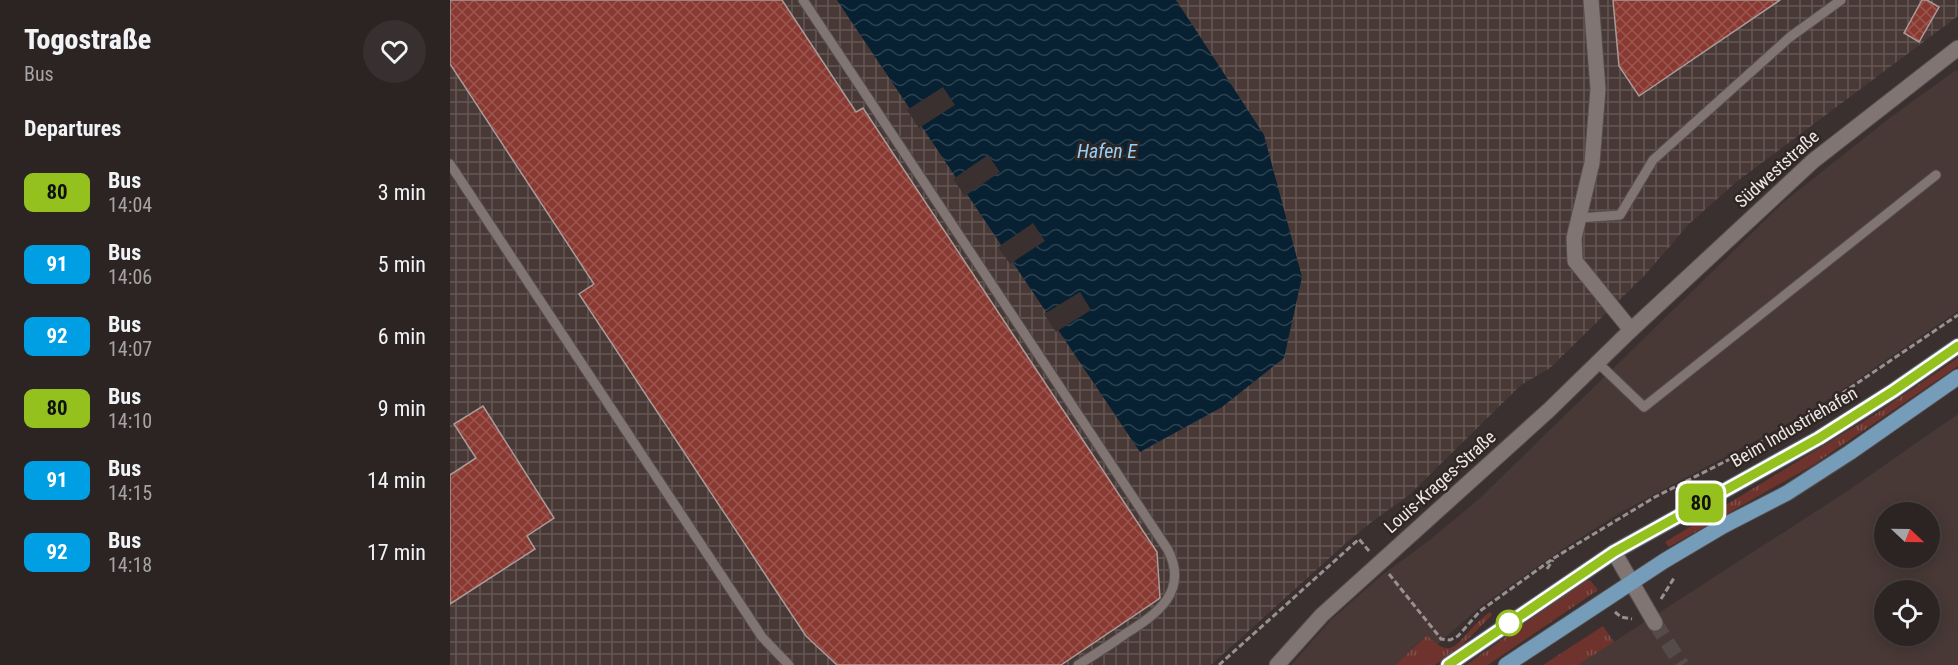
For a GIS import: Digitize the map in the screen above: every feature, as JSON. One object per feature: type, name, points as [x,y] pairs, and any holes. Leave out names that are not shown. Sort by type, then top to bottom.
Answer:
[{"type":"main road","name":"Beim Industriehafen","points":[[1448,665],[1614,552],[1819,438],[1958,346]]},
{"type":"main road","points":[[1506,665],[1631,582],[1723,526],[1787,493],[1958,377]]},
{"type":"street","points":[[1591,0],[1598,89],[1592,163],[1574,238],[1575,261],[1631,330]]},
{"type":"street","name":"Südweststraße","points":[[1631,330],[1814,161],[1958,48]]},
{"type":"street","name":"Louis-Krages-Straße","points":[[1277,665],[1322,615],[1549,410],[1631,330]]},
{"type":"street","points":[[1614,552],[1655,623]]},
{"type":"lane","points":[[803,0],[1174,562],[1175,578],[1170,596],[1161,609],[1078,665]]},
{"type":"lane","points":[[1579,218],[1620,215],[1653,160],[1790,37],[1841,0]]},
{"type":"lane","points":[[450,164],[756,627],[789,665]]},
{"type":"lane","points":[[1597,363],[1644,407],[1936,175]]},
{"type":"path","points":[[1220,665],[1359,539],[1441,639],[1450,640],[1458,636],[1480,611],[1554,558],[1655,497],[1810,415],[1958,315]]},
{"type":"path","points":[[1547,569],[1554,558]]},
{"type":"path","points":[[1661,598],[1674,578]]},
{"type":"path","points":[[1480,611],[1489,610]]},
{"type":"path","points":[[1617,615],[1626,620],[1630,619]]},
{"type":"shaded area","points":[[450,0],[837,0],[1140,452],[1264,135],[1176,0],[1958,0],[1958,16],[1735,183],[1689,224],[1645,275],[1550,368],[1521,385],[1409,495],[1346,543],[1211,665],[450,665]]},
{"type":"shaded area","points":[[1956,70],[1958,72],[1958,311],[1808,413],[1623,511],[1564,548],[1481,606],[1437,645],[1426,635],[1395,665],[1291,665],[1331,620],[1381,576],[1479,499],[1785,201],[1891,117]]},
{"type":"shaded area","points":[[1958,414],[1958,665],[1578,665],[1846,492]]},
{"type":"green space","points":[[1958,358],[1958,366],[1813,465],[1669,547],[1665,542],[1874,415]]},
{"type":"green space","points":[[1590,580],[1598,590],[1488,665],[1466,665],[1583,582]]},
{"type":"green space","points":[[1490,612],[1492,615],[1458,649],[1435,665],[1395,665],[1427,635],[1441,646],[1451,648]]},
{"type":"green space","points":[[1603,626],[1614,642],[1578,665],[1543,665]]},
{"type":"water","name":"Hafen E","points":[[837,0],[1176,0],[1264,135],[1302,277],[1284,358],[1222,407],[1140,452]]},
{"type":"pier","points":[[943,87],[955,105],[919,128],[907,110]]},
{"type":"pier","points":[[988,155],[1000,172],[965,196],[953,179]]},
{"type":"pier","points":[[1033,223],[1045,241],[1010,264],[998,247]]},
{"type":"pier","points":[[1080,292],[1091,310],[1056,332],[1044,314]]},
{"type":"building","points":[[450,0],[782,0],[856,112],[863,108],[1157,552],[1160,598],[1061,665],[837,665],[806,636],[579,294],[594,284],[450,64]]},
{"type":"building","points":[[1613,0],[1780,0],[1639,96],[1619,66]]},
{"type":"building","points":[[1922,0],[1927,0],[1939,7],[1919,42],[1904,33]]},
{"type":"building","points":[[483,406],[554,518],[527,536],[535,549],[450,604],[450,475],[476,458],[454,424]]},
{"type":"tunnel","points":[[1655,623],[1682,665]]},
{"type":"bus line","name":"80","points":[[1448,665],[1614,552],[1819,438],[1958,346]]}]
